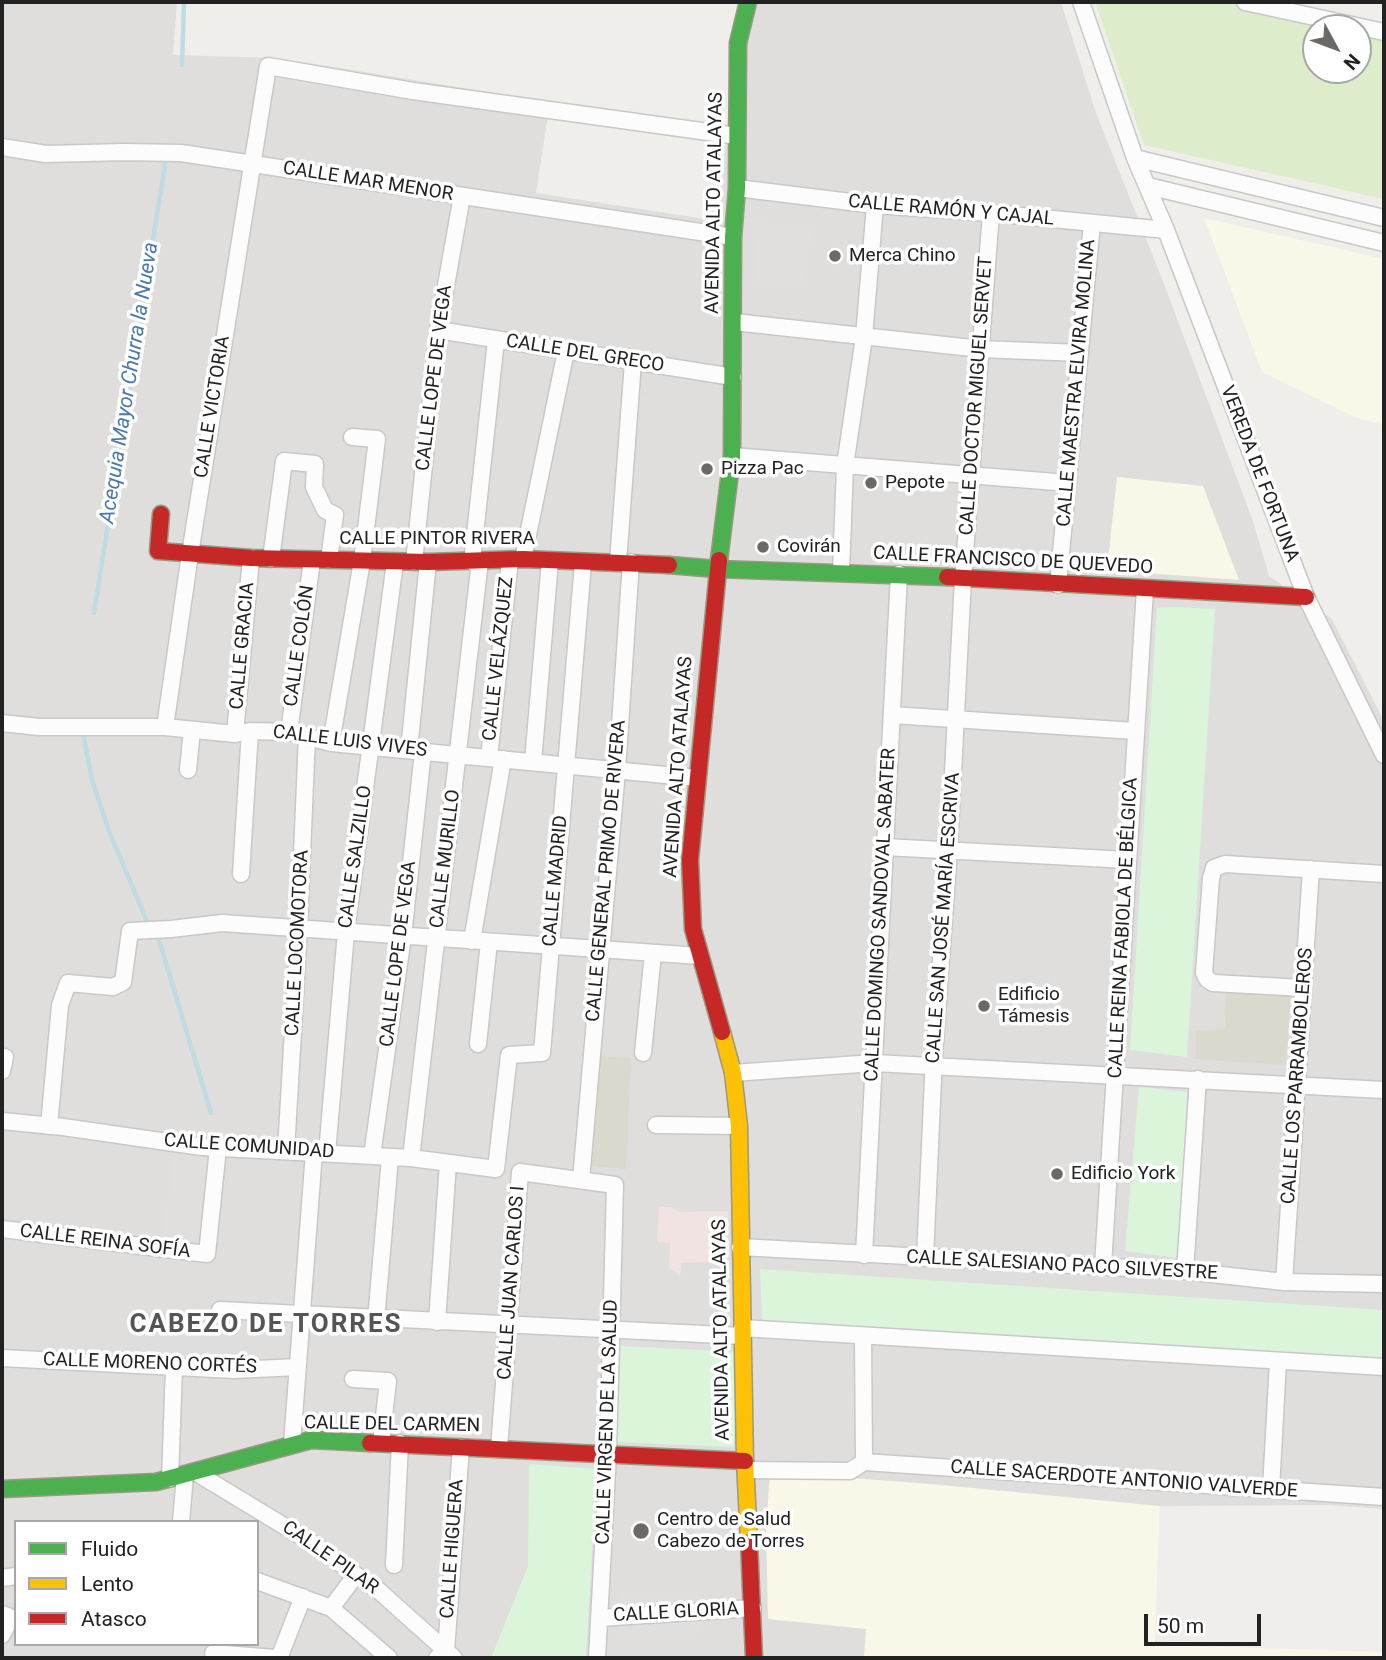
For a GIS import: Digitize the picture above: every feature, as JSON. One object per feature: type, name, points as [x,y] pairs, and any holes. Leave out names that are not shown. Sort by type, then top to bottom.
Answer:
[{"type":"street","name":"AVENIDA ALTO ATALAYAS","points":[[748,2],[738,43],[737,188],[733,237],[732,456],[717,569],[690,860],[693,929],[733,1073],[739,1126],[742,1332],[754,1658]]},
{"type":"street","points":[[1081,2],[1135,158],[1149,186],[1384,243]]},
{"type":"street","points":[[1245,2],[1384,32]]},
{"type":"street","name":"CALLE VICTORIA","points":[[165,727],[268,66],[413,90],[737,136]]},
{"type":"street","name":"CALLE MAR MENOR","points":[[2,147],[46,154],[181,153],[733,237]]},
{"type":"street","points":[[1135,158],[1384,218]]},
{"type":"street","name":"VEREDA DE FORTUNA","points":[[1149,186],[1307,597],[1384,755]]},
{"type":"street","name":"CALLE RAMÓN Y CAJAL","points":[[737,188],[875,205],[1166,230]]},
{"type":"street","name":"CALLE LOPE DE VEGA","points":[[372,1156],[402,936],[416,751],[421,562],[438,330],[462,196]]},
{"type":"street","points":[[841,572],[845,466],[864,337],[875,205]]},
{"type":"street","name":"CALLE DOCTOR MIGUEL SERVET","points":[[962,579],[991,213]]},
{"type":"street","name":"CALLE MAESTRA ELVIRA MOLINA","points":[[1058,585],[1092,223]]},
{"type":"street","points":[[734,322],[981,349],[1080,354]]},
{"type":"street","name":"CALLE DEL GRECO","points":[[438,330],[733,377]]},
{"type":"street","name":"CALLE MURILLO","points":[[411,1158],[458,755],[496,340]]},
{"type":"street","name":"CALLE VELÁZQUEZ","points":[[472,941],[496,759],[517,560],[566,351]]},
{"type":"street","name":"CALLE GENERAL PRIMO DE RIVERA","points":[[582,1180],[617,770],[633,362]]},
{"type":"street","points":[[331,743],[362,561],[377,439],[352,437]]},
{"type":"street","points":[[732,456],[1068,483]]},
{"type":"street","name":"CALLE COLÓN","points":[[271,559],[284,461],[315,464],[314,487],[325,510],[335,516],[320,560],[289,732]]},
{"type":"street","name":"CALLE PINTOR RIVERA","points":[[161,514],[158,551],[271,559],[625,562],[717,569]]},
{"type":"street","name":"CALLE GRACIA","points":[[241,874],[243,732],[251,558]]},
{"type":"street","points":[[533,762],[550,561]]},
{"type":"street","name":"CALLE SALZILLO","points":[[292,1444],[301,1313],[346,932],[395,562]]},
{"type":"street","name":"CALLE MADRID","points":[[496,1169],[509,1055],[542,1053],[583,563]]},
{"type":"street","name":"CALLE FRANCISCO DE QUEVEDO","points":[[717,569],[899,574],[1307,597]]},
{"type":"street","name":"CALLE DOMINGO SANDOVAL SABATER","points":[[864,1255],[899,574]]},
{"type":"street","name":"CALLE SAN JOSÉ MARÍA ESCRIVA","points":[[925,1258],[934,1064],[957,719],[962,579]]},
{"type":"street","name":"CALLE REINA FABIOLA DE BÉLGICA","points":[[1103,1266],[1145,589]]},
{"type":"street","points":[[892,715],[1135,731]]},
{"type":"street","name":"CALLE LUIS VIVES","points":[[2,723],[39,727],[165,727],[289,732],[331,743],[697,778]]},
{"type":"street","points":[[188,770],[192,730]]},
{"type":"street","name":"CALLE LOCOMOTORA","points":[[286,1151],[307,735]]},
{"type":"street","points":[[885,847],[1128,860]]},
{"type":"street","points":[[1304,988],[1213,983],[1207,979],[1204,973],[1214,868],[1225,864],[1384,874]]},
{"type":"street","name":"CALLE LOS PARRAMBOLEROS","points":[[1284,1282],[1311,869]]},
{"type":"street","points":[[50,1126],[60,1005],[68,983],[113,987],[123,982],[130,931],[222,923],[700,956]]},
{"type":"street","points":[[478,1044],[489,942]]},
{"type":"street","points":[[643,1054],[653,953]]},
{"type":"street","points":[[733,1073],[874,1063],[934,1064],[1384,1090]]},
{"type":"street","points":[[1185,1271],[1198,1079]]},
{"type":"street","name":"CALLE COMUNIDAD","points":[[2,1121],[50,1126],[190,1151],[218,1148],[320,1152],[411,1158],[496,1169]]},
{"type":"street","points":[[656,1125],[739,1126]]},
{"type":"street","name":"CALLE REINA SOFÍA","points":[[2,1229],[180,1245],[207,1254],[218,1148]]},
{"type":"street","points":[[376,1320],[390,1158]]},
{"type":"street","points":[[437,1322],[448,1163]]},
{"type":"street","name":"CALLE JUAN CARLOS I","points":[[499,1449],[520,1172],[615,1185]]},
{"type":"street","name":"CALLE VIRGEN DE LA SALUD","points":[[597,1658],[608,1454],[615,1185]]},
{"type":"street","name":"CALLE SALESIANO PACO SILVESTRE","points":[[740,1247],[1185,1271],[1284,1282],[1384,1284]]},
{"type":"street","points":[[220,1310],[611,1331],[863,1336],[1384,1367]]},
{"type":"street","points":[[863,1336],[864,1462]]},
{"type":"street","name":"CALLE MORENO CORTÉS","points":[[2,1358],[234,1370],[298,1367]]},
{"type":"street","points":[[1270,1489],[1279,1361]]},
{"type":"street","points":[[174,1367],[183,1475],[181,1520]]},
{"type":"street","points":[[353,1379],[388,1381],[381,1443]]},
{"type":"street","name":"CALLE DEL CARMEN","points":[[2,1489],[156,1482],[311,1440],[608,1454],[746,1466]]},
{"type":"street","points":[[394,1565],[400,1443]]},
{"type":"street","name":"CALLE HIGUERA","points":[[446,1656],[461,1447]]},
{"type":"street","name":"CALLE SACERDOTE ANTONIO VALVERDE","points":[[746,1466],[850,1471],[864,1462],[1384,1497]]},
{"type":"street","name":"CALLE PILAR","points":[[183,1475],[255,1516],[317,1546],[378,1590],[446,1656]]},
{"type":"street","points":[[331,1608],[356,1575]]},
{"type":"street","points":[[259,1582],[331,1608],[389,1658]]},
{"type":"street","points":[[279,1658],[303,1597]]},
{"type":"street","name":"CALLE GLORIA","points":[[599,1618],[753,1608]]},
{"type":"street","points":[[2,1614],[8,1616],[2,1635]]},
{"type":"street","points":[[214,1652],[274,1658]]},
{"type":"shaded area","points":[[2,2],[177,2],[173,55],[278,58],[550,102],[536,193],[719,221],[737,2],[1061,2],[1096,113],[1253,521],[1269,576],[1332,619],[1384,721],[1384,1509],[1328,1505],[1160,1506],[1155,1641],[1251,1652],[1360,1658],[2,1658]]},
{"type":"shaded area","points":[[1204,218],[1384,259],[1384,425],[1357,418],[1262,372]]},
{"type":"shaded area","points":[[751,221],[810,228],[806,287],[757,284]]},
{"type":"shaded area","points":[[1117,477],[1203,486],[1239,580],[1107,570]]},
{"type":"shaded area","points":[[1226,987],[1291,992],[1286,1065],[1195,1059],[1197,1031],[1225,1029]]},
{"type":"shaded area","points":[[598,1056],[631,1058],[626,1169],[590,1166]]},
{"type":"shaded area","points":[[175,1155],[209,1158],[200,1242],[181,1238],[161,1239]]},
{"type":"shaded area","points":[[659,1207],[670,1207],[680,1212],[728,1211],[727,1261],[681,1263],[680,1276],[669,1268],[670,1243],[657,1242]]},
{"type":"shaded area","points":[[770,1472],[1160,1506],[1155,1642],[1196,1646],[1384,1652],[1384,1658],[864,1658],[866,1629],[768,1619],[766,1529]]},
{"type":"shaded area","points":[[619,1592],[702,1592],[702,1624],[695,1635],[618,1635]]},
{"type":"green space","points":[[1095,2],[1273,2],[1310,14],[1302,14],[1302,84],[1372,84],[1372,34],[1384,38],[1384,199],[1144,145]]},
{"type":"green space","points":[[1157,608],[1215,609],[1187,1057],[1130,1050]]},
{"type":"green space","points":[[1139,1087],[1190,1092],[1178,1258],[1125,1251]]},
{"type":"green space","points":[[760,1269],[1384,1310],[1384,1360],[762,1321]]},
{"type":"green space","points":[[621,1346],[739,1352],[734,1447],[616,1442]]},
{"type":"green space","points":[[529,1464],[597,1469],[586,1658],[491,1658],[528,1566]]},
{"type":"waterway","name":"Acequia Mayor Churra la Nueva","points":[[182,65],[184,2]]},
{"type":"waterway","name":"Acequia Mayor Churra la Nueva","points":[[94,613],[166,158]]},
{"type":"waterway","name":"Acequia Mayor Churra la Nueva","points":[[83,733],[92,780],[109,831],[146,919],[152,926]]},
{"type":"waterway","name":"Acequia Mayor Churra la Nueva","points":[[157,933],[211,1113]]},
{"type":"traffic: fast","points":[[719,560],[732,456],[733,237],[737,188],[738,43],[748,2]]},
{"type":"traffic: fast","points":[[669,565],[947,577]]},
{"type":"traffic: fast","points":[[2,1489],[156,1482],[311,1440],[370,1443]]},
{"type":"traffic: slow","points":[[722,1032],[733,1073],[739,1126],[749,1542]]},
{"type":"traffic: jam","points":[[161,514],[158,551],[251,558],[428,562],[523,559],[669,565]]},
{"type":"traffic: jam","points":[[719,560],[690,860],[693,929],[722,1032]]},
{"type":"traffic: jam","points":[[947,577],[1306,597]]},
{"type":"traffic: jam","points":[[370,1443],[745,1461]]},
{"type":"traffic: jam","points":[[749,1542],[754,1658]]},
{"type":"place","name":"Merca Chino","points":[[835,256]]},
{"type":"place","name":"Pizza Pac","points":[[707,469]]},
{"type":"place","name":"Pepote","points":[[871,483]]},
{"type":"place","name":"Covirán","points":[[763,547]]},
{"type":"place","name":"Edificio Támesis","points":[[984,1006]]},
{"type":"place","name":"Edificio York","points":[[1057,1174]]},
{"type":"place","name":"Centro de Salud Cabezo de Torres","points":[[641,1531]]},
{"type":"district","name":"CABEZO DE TORRES","points":[[266,1325]]}]
